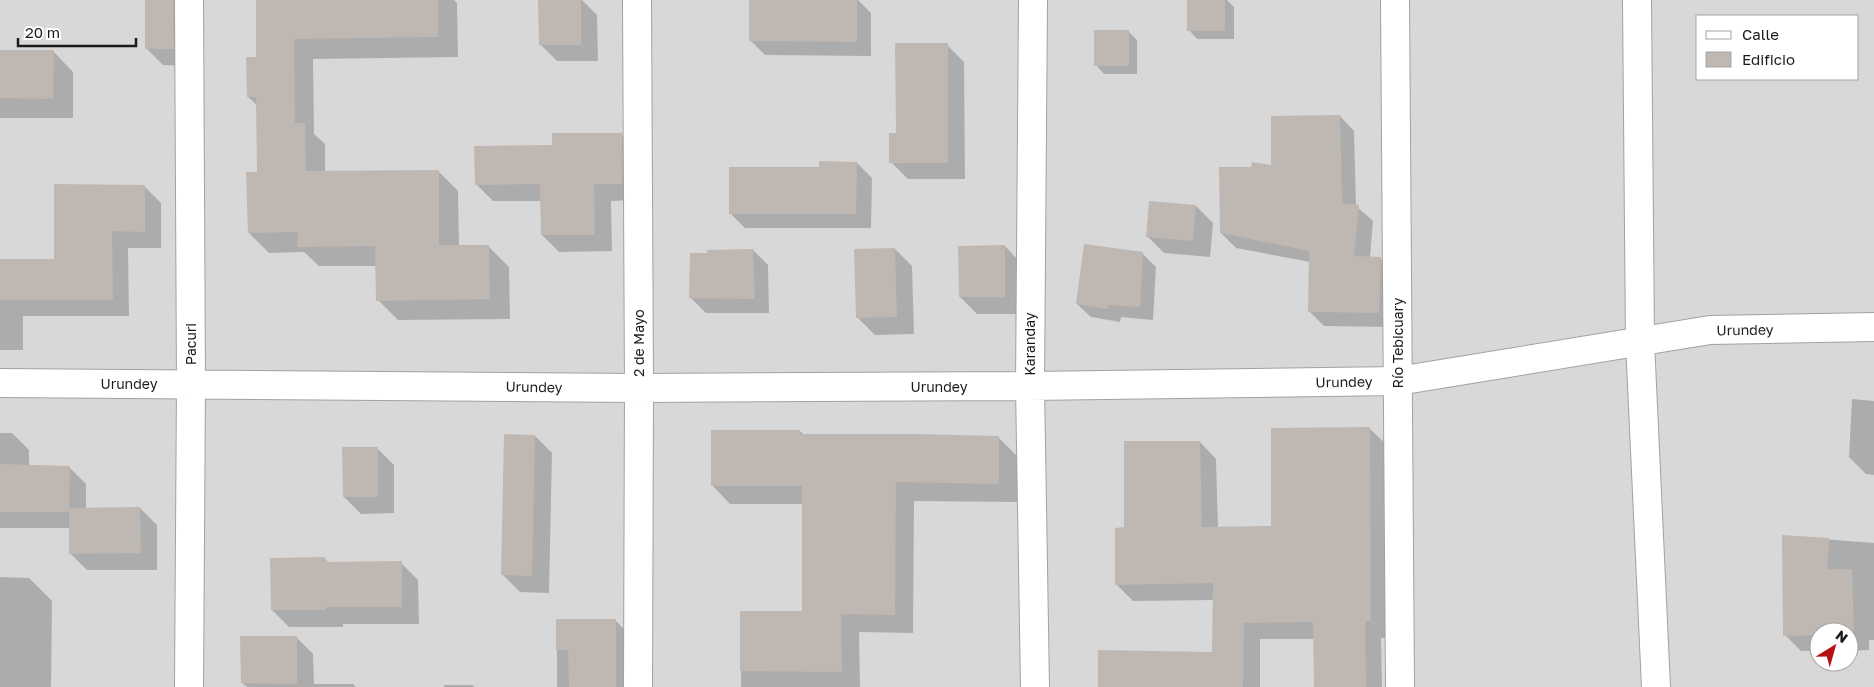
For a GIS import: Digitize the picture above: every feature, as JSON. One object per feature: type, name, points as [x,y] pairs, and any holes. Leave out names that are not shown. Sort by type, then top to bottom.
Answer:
[{"type":"street","name":"Pacuri","points":[[189,0],[191,384],[189,687]]},
{"type":"street","name":"2 de Mayo","points":[[637,0],[638,687]]},
{"type":"street","name":"Karanday","points":[[1033,0],[1030,386],[1035,687]]},
{"type":"street","name":"Río Tebicuary","points":[[1395,0],[1400,687]]},
{"type":"street","points":[[1637,0],[1640,342],[1656,687]]},
{"type":"street","name":"Urundey","points":[[0,383],[639,388],[1398,382],[1710,330],[1874,327]]},
{"type":"shaded area","points":[[0,0],[1874,0],[1874,687],[0,687]]},
{"type":"building","points":[[145,0],[173,0],[174,49],[145,49]]},
{"type":"building","points":[[256,0],[438,0],[438,37],[294,39],[295,123],[305,123],[306,171],[439,170],[439,245],[489,245],[490,299],[376,301],[375,246],[297,247],[298,232],[248,233],[246,172],[257,172],[256,97],[247,97],[246,57],[256,57]]},
{"type":"building","points":[[538,0],[581,0],[581,45],[539,45]]},
{"type":"building","points":[[749,0],[857,0],[857,42],[749,41]]},
{"type":"building","points":[[1187,0],[1225,0],[1225,31],[1187,31]]},
{"type":"building","points":[[1094,30],[1129,30],[1129,66],[1094,66]]},
{"type":"building","points":[[895,43],[948,43],[948,163],[889,163],[889,133],[896,133]]},
{"type":"building","points":[[0,50],[54,50],[53,99],[0,98]]},
{"type":"building","points":[[1340,115],[1342,203],[1359,205],[1354,256],[1381,257],[1379,313],[1308,312],[1309,251],[1220,233],[1219,167],[1251,167],[1252,162],[1271,165],[1271,116]]},
{"type":"building","points":[[552,133],[622,133],[622,184],[594,184],[595,235],[541,235],[540,184],[475,185],[474,146],[552,145]]},
{"type":"building","points":[[819,161],[857,162],[856,214],[729,214],[729,167],[819,167]]},
{"type":"building","points":[[54,184],[145,185],[145,232],[112,231],[113,300],[0,300],[0,259],[54,259]]},
{"type":"building","points":[[1149,201],[1196,205],[1193,241],[1146,237]]},
{"type":"building","points":[[1084,244],[1143,252],[1140,307],[1108,305],[1107,309],[1076,304]]},
{"type":"building","points":[[1005,245],[1005,297],[959,297],[958,246]]},
{"type":"building","points":[[895,248],[897,317],[856,318],[854,249]]},
{"type":"building","points":[[753,249],[755,299],[689,298],[690,253],[707,253],[707,250]]},
{"type":"building","points":[[1370,427],[1371,621],[1365,621],[1366,687],[1314,687],[1313,622],[1244,623],[1243,687],[1098,687],[1098,650],[1212,652],[1213,583],[1115,585],[1115,528],[1124,527],[1124,441],[1200,441],[1202,527],[1271,526],[1271,428]]},
{"type":"building","points":[[711,430],[800,430],[800,434],[999,436],[999,484],[896,482],[895,615],[841,614],[842,672],[740,671],[740,611],[802,611],[802,486],[711,486]]},
{"type":"building","points":[[504,434],[535,435],[532,576],[501,575]]},
{"type":"building","points":[[342,447],[378,447],[378,497],[343,497]]},
{"type":"building","points":[[0,464],[70,466],[69,508],[140,507],[141,553],[69,554],[69,512],[0,512]]},
{"type":"building","points":[[1782,535],[1829,538],[1827,569],[1852,569],[1854,622],[1809,622],[1809,635],[1783,636]]},
{"type":"building","points":[[325,557],[326,562],[402,561],[402,607],[326,607],[326,610],[271,610],[270,558]]},
{"type":"building","points":[[556,619],[616,619],[616,687],[569,687],[568,650],[556,650]]},
{"type":"building","points":[[240,636],[297,636],[297,684],[241,683]]}]
